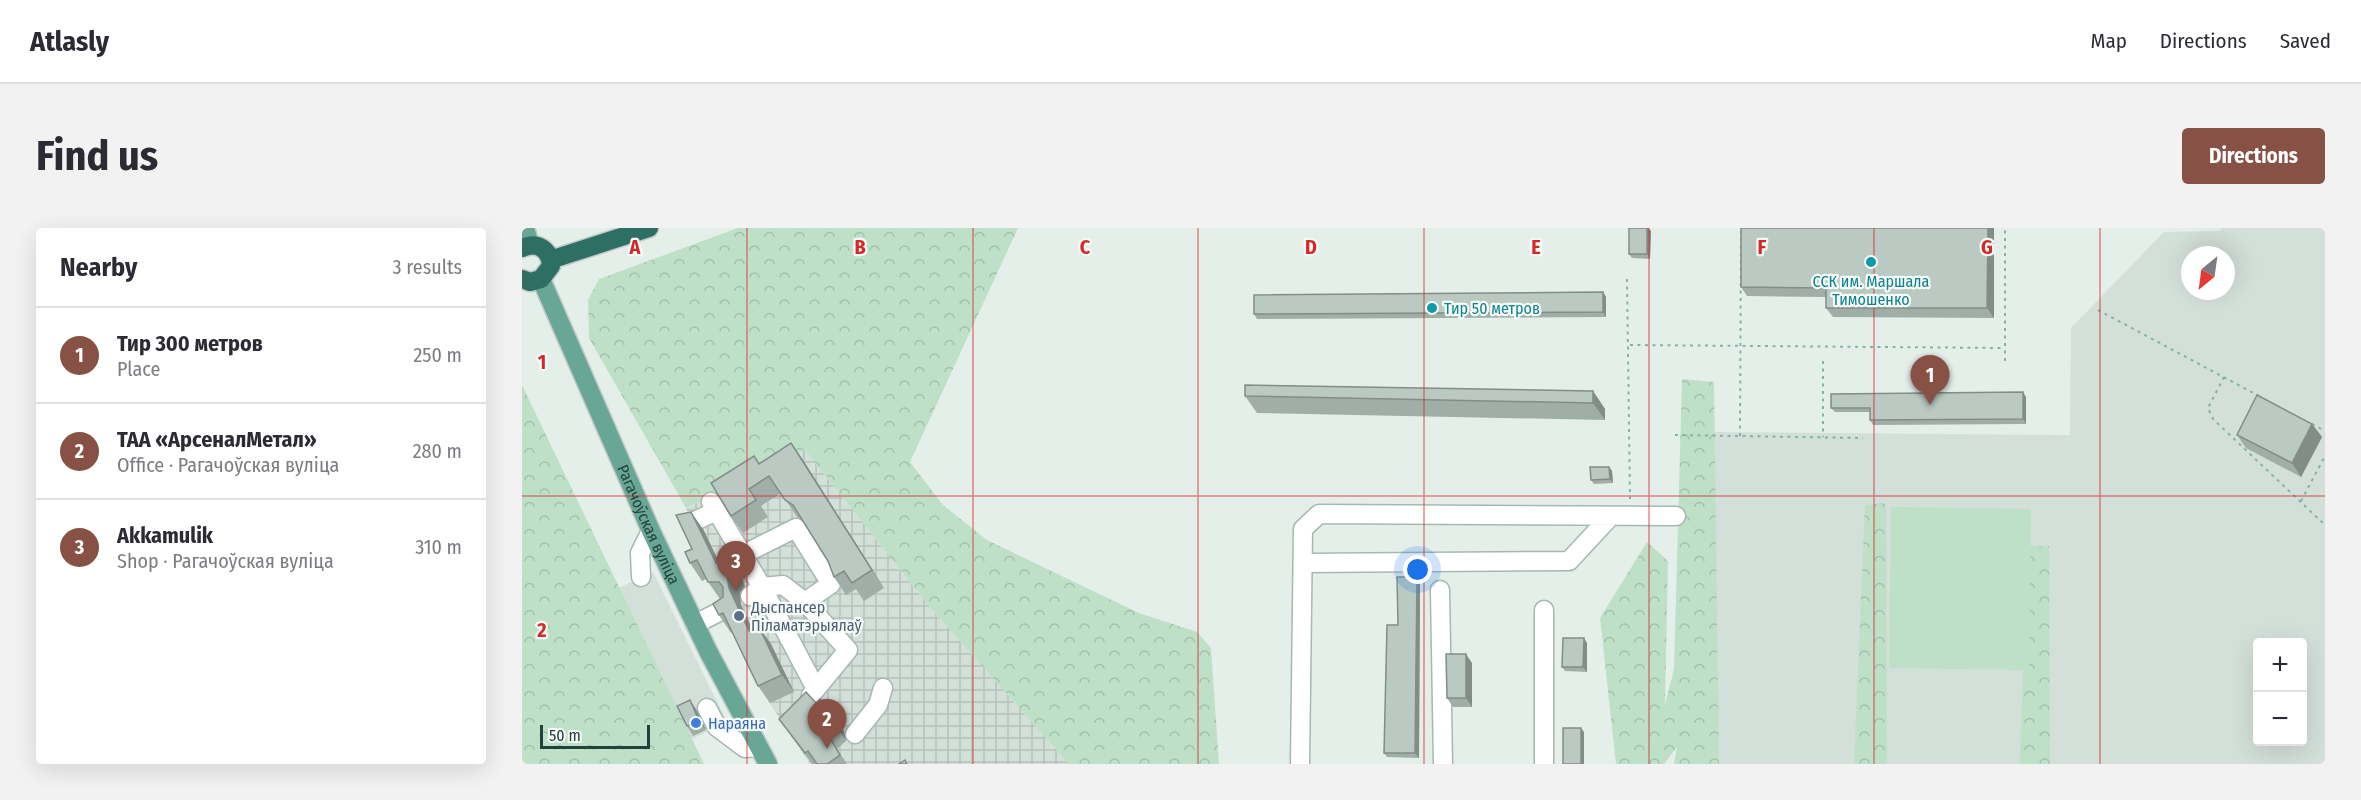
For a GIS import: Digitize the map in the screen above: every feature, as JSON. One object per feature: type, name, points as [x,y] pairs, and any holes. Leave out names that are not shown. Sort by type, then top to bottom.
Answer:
[{"type":"highway","points":[[550,260],[649,228]]},
{"type":"highway","points":[[522,279],[530,282],[541,279],[549,271],[550,260],[541,247],[526,240]]},
{"type":"main road","name":"Рагачоўская вуліца","points":[[541,279],[651,531],[695,624],[768,764]]},
{"type":"lane","points":[[695,521],[714,507],[742,555],[756,592],[816,689]]},
{"type":"lane","points":[[1300,764],[1305,563],[1303,529],[1319,514],[1609,518],[1676,516]]},
{"type":"lane","points":[[1305,563],[1569,561],[1609,518]]},
{"type":"lane","points":[[742,555],[796,528],[831,584],[805,602]]},
{"type":"lane","points":[[641,577],[640,553],[651,531]]},
{"type":"lane","points":[[756,592],[783,585],[805,602],[848,650],[802,705]]},
{"type":"lane","points":[[1440,590],[1443,764]]},
{"type":"lane","points":[[695,624],[725,609]]},
{"type":"lane","points":[[1544,610],[1544,764]]},
{"type":"lane","points":[[855,734],[878,705],[883,688]]},
{"type":"lane","points":[[707,708],[717,727],[726,734],[745,748],[759,747]]},
{"type":"path","points":[[1740,436],[1741,228]]},
{"type":"path","points":[[2005,228],[2005,361]]},
{"type":"path","points":[[1627,279],[1630,345],[1630,517]]},
{"type":"path","points":[[2098,310],[2264,399]]},
{"type":"path","points":[[1630,345],[2005,348]]},
{"type":"path","points":[[1823,361],[1823,437]]},
{"type":"path","points":[[2223,377],[2208,408],[2212,419],[2325,525]]},
{"type":"path","points":[[2305,420],[2325,431]]},
{"type":"path","points":[[1675,435],[1863,438]]},
{"type":"path","points":[[2301,502],[2325,456]]},
{"type":"shaded area","points":[[2221,228],[2325,228],[2325,764],[1718,764],[1713,432],[2070,435],[2071,328],[2164,232],[2220,231]]},
{"type":"shaded area","points":[[805,450],[929,606],[1069,764],[810,764],[770,704],[736,631],[731,633],[723,615],[727,613],[709,577],[686,508]]},
{"type":"shaded area","points":[[653,572],[727,722],[688,741],[614,590]]},
{"type":"green space","points":[[738,228],[1018,228],[910,462],[943,505],[987,540],[1139,613],[1197,632],[1211,648],[1219,764],[1069,764],[929,606],[805,450],[686,508],[589,338],[588,300],[599,279]]},
{"type":"green space","points":[[1682,379],[1714,382],[1719,764],[1674,764],[1677,747],[1664,764],[1616,764],[1600,618],[1647,542],[1668,561],[1665,705],[1674,669]]},
{"type":"green space","points":[[522,385],[704,764],[522,764]]},
{"type":"green space","points":[[1886,503],[1887,764],[1854,764],[1865,505]]},
{"type":"green space","points":[[1891,507],[2031,509],[2029,670],[1889,668]]},
{"type":"green space","points":[[2027,546],[2049,546],[2050,764],[2020,764]]},
{"type":"building","points":[[1629,228],[1647,228],[1647,254],[1629,254]]},
{"type":"building","name":"ССК им. Маршала Тимошенко","points":[[1741,228],[1988,228],[1987,308],[1826,308],[1826,288],[1741,287]]},
{"type":"building","name":"Тир 50 метров","points":[[1603,292],[1603,312],[1254,314],[1254,295]]},
{"type":"building","points":[[1245,385],[1593,391],[1593,403],[1245,396]]},
{"type":"building","points":[[2023,392],[2023,419],[1870,420],[1870,408],[1831,408],[1831,394]]},
{"type":"building","points":[[2257,395],[2312,424],[2292,463],[2237,435]]},
{"type":"building","points":[[791,443],[872,570],[852,583],[844,571],[834,577],[828,561],[793,505],[785,500],[769,476],[749,489],[756,500],[731,516],[711,483],[754,456],[759,464]]},
{"type":"building","points":[[1590,467],[1609,467],[1610,479],[1591,480]]},
{"type":"building","points":[[691,512],[716,563],[728,558],[733,568],[727,575],[729,588],[749,631],[759,627],[782,675],[758,686],[723,613],[719,615],[713,604],[723,597],[723,587],[719,582],[708,582],[697,560],[690,563],[685,552],[692,549],[676,515]]},
{"type":"building","points":[[1397,577],[1417,577],[1415,753],[1384,753],[1387,625],[1398,625]]},
{"type":"building","points":[[1563,638],[1584,638],[1583,667],[1562,667]]},
{"type":"building","points":[[1446,654],[1466,654],[1466,698],[1447,698]]},
{"type":"building","points":[[806,692],[816,703],[820,699],[835,718],[837,727],[828,735],[840,755],[827,764],[817,764],[808,751],[805,753],[779,719]]},
{"type":"building","points":[[690,700],[699,721],[687,726],[677,706]]},
{"type":"building","points":[[1563,728],[1581,728],[1581,764],[1563,764]]},
{"type":"place","name":"ССК им. Маршала Тимошенко","points":[[1871,262]]},
{"type":"place","name":"Тир 50 метров","points":[[1432,308]]},
{"type":"place","name":"Тир 300 метров","points":[[1930,405]]},
{"type":"place","name":"Akkamulik","points":[[736,591]]},
{"type":"place","name":"Дыспансер Піламатэрыялаў","points":[[739,616]]},
{"type":"place","name":"Нараяна","points":[[696,723]]},
{"type":"place","name":"ТАА «АрсеналМетал»","points":[[827,749]]}]
